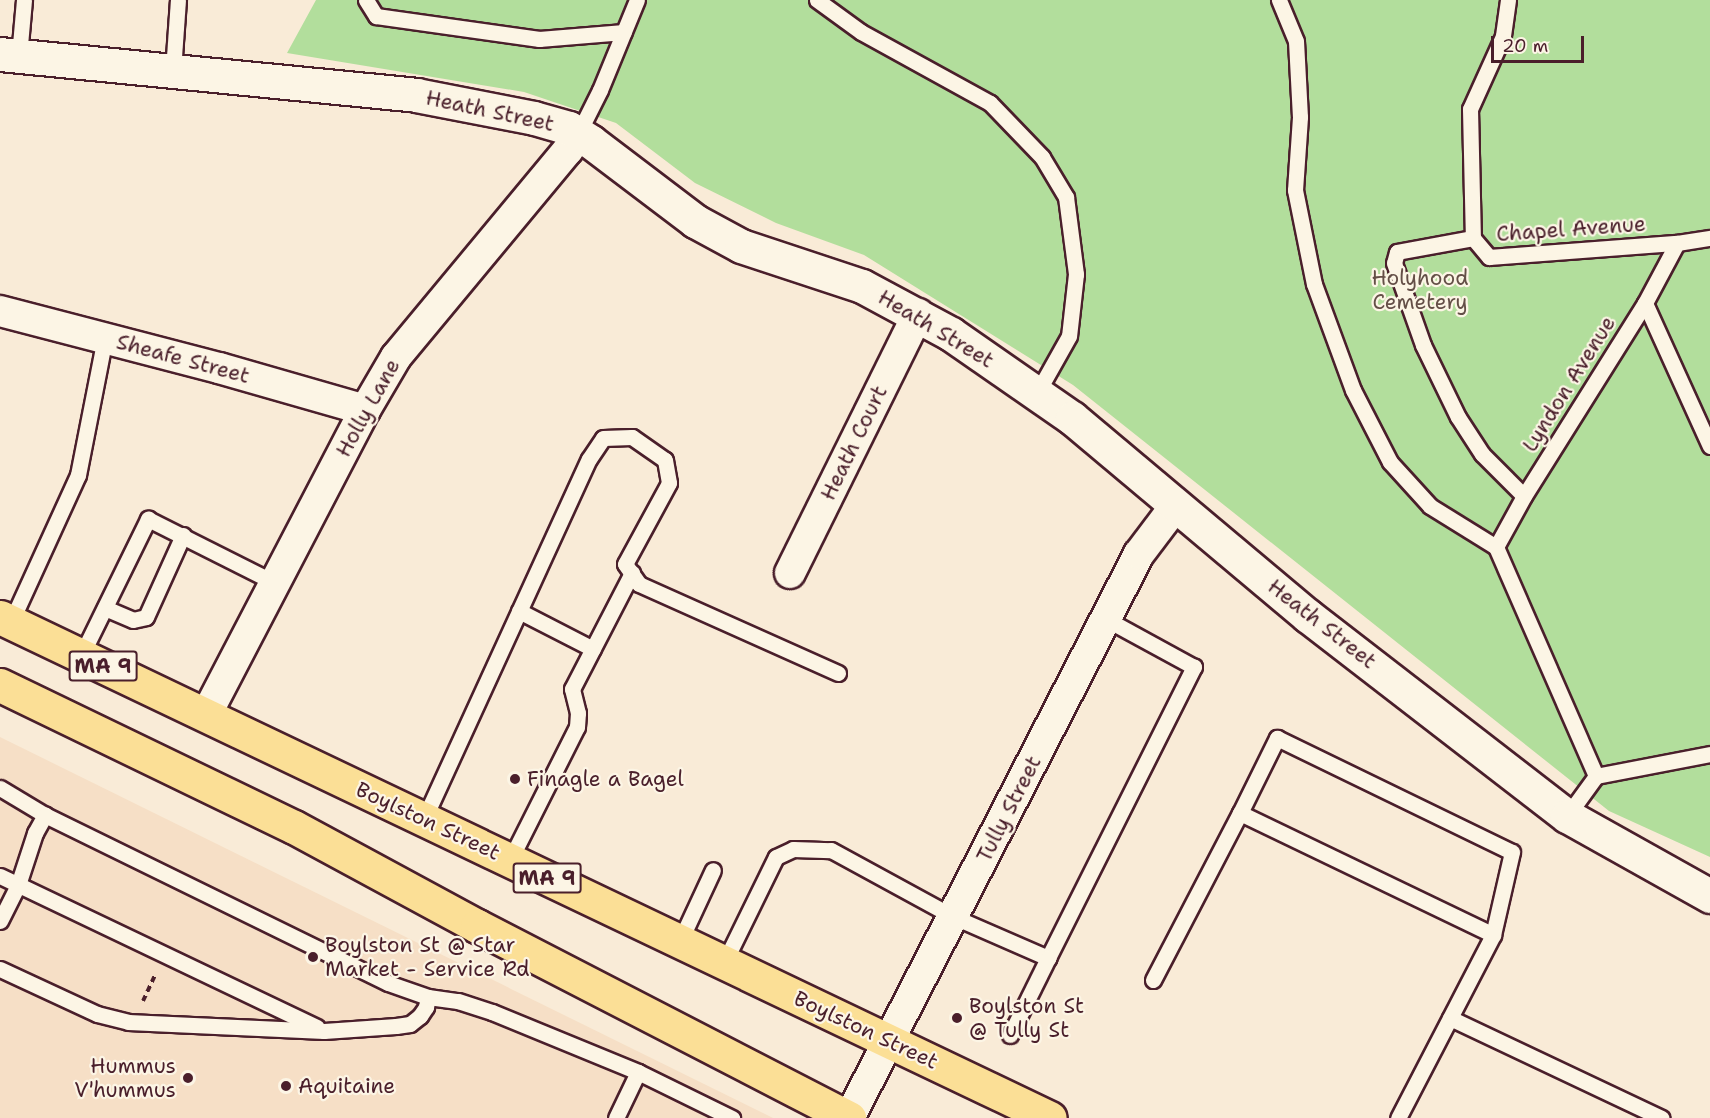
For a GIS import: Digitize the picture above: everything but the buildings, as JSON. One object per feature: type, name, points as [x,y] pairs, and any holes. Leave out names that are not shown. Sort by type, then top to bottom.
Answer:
[{"type":"highway","name":"Boylston Street","points":[[6,620],[1050,1118]]},
{"type":"highway","points":[[0,685],[294,827],[477,926],[849,1118]]},
{"type":"street","name":"Heath Street","points":[[10,55],[416,95],[558,124],[578,134],[695,221],[741,246],[862,286],[918,314],[951,334],[1072,418],[1308,616],[1568,816],[1710,896]]},
{"type":"street","name":"Holly Lane","points":[[206,715],[365,410],[396,357],[568,150],[578,134]]},
{"type":"street","name":"Sheafe Street","points":[[0,311],[219,368],[365,410]]},
{"type":"street","name":"Heath Court","points":[[790,573],[918,314]]},
{"type":"street","name":"Tully Street","points":[[849,1118],[1141,552],[1176,505]]},
{"type":"lane","points":[[10,55],[24,0]]},
{"type":"lane","points":[[173,72],[178,0]]},
{"type":"lane","points":[[366,0],[376,16],[539,39],[624,32]]},
{"type":"lane","points":[[578,134],[600,90],[637,0]]},
{"type":"lane","points":[[817,0],[861,32],[990,103],[1042,157],[1066,197],[1076,274],[1069,336],[1037,393]]},
{"type":"lane","points":[[1279,0],[1296,41],[1300,117],[1295,190],[1314,284],[1353,390],[1390,462],[1430,506],[1496,547],[1596,776]]},
{"type":"lane","name":"Chapel Avenue","points":[[1508,0],[1503,36],[1470,109],[1473,238],[1489,257],[1677,243],[1710,238]]},
{"type":"lane","points":[[1473,238],[1397,252],[1394,263],[1423,345],[1458,417],[1482,454],[1524,496]]},
{"type":"lane","name":"Lyndon Avenue","points":[[1496,547],[1524,496],[1645,303],[1677,243]]},
{"type":"lane","points":[[1645,303],[1710,446]]},
{"type":"lane","points":[[6,620],[78,475],[105,338]]},
{"type":"lane","points":[[424,819],[589,459],[603,438],[632,437],[665,460],[669,483],[625,564],[639,584],[838,673]]},
{"type":"lane","points":[[81,656],[148,519],[275,583]]},
{"type":"lane","points":[[105,608],[133,620],[146,617],[183,535]]},
{"type":"lane","points":[[510,860],[577,727],[578,713],[572,689],[632,573]]},
{"type":"lane","points":[[519,611],[593,649]]},
{"type":"lane","points":[[1010,1035],[1194,667],[1106,619]]},
{"type":"lane","points":[[1153,980],[1277,738],[1512,852],[1493,935],[1398,1118]]},
{"type":"lane","points":[[1568,816],[1596,776],[1710,754]]},
{"type":"lane","points":[[0,788],[45,815],[388,983],[428,997],[474,1005],[638,1072],[732,1118]]},
{"type":"lane","points":[[1240,813],[1493,935]]},
{"type":"lane","points":[[0,921],[18,885],[35,833],[45,815]]},
{"type":"lane","points":[[724,963],[776,857],[793,849],[831,850],[954,917],[1048,958]]},
{"type":"lane","points":[[680,941],[713,870]]},
{"type":"lane","points":[[0,876],[324,1031]]},
{"type":"lane","points":[[0,969],[111,1019],[324,1031],[410,1024],[426,1007],[428,997]]},
{"type":"lane","points":[[1450,1018],[1662,1118]]},
{"type":"lane","points":[[616,1118],[638,1072]]},
{"type":"path","points":[[141,1005],[159,968]]},
{"type":"shaded area","points":[[0,737],[773,1118],[0,1118]]},
{"type":"green space","name":"Holyhood Cemetery","points":[[316,0],[1710,0],[1710,857],[1609,811],[1073,385],[864,255],[776,223],[695,183],[616,123],[524,92],[287,53]]},
{"type":"place","name":"Finagle a Bagel","points":[[515,779]]},
{"type":"place","name":"Boylston St @ Star Market - Service Rd","points":[[313,957]]},
{"type":"place","name":"Boylston St @ Tully St","points":[[957,1018]]},
{"type":"place","name":"Hummus V'hummus","points":[[188,1078]]},
{"type":"place","name":"Aquitaine","points":[[286,1086]]}]
